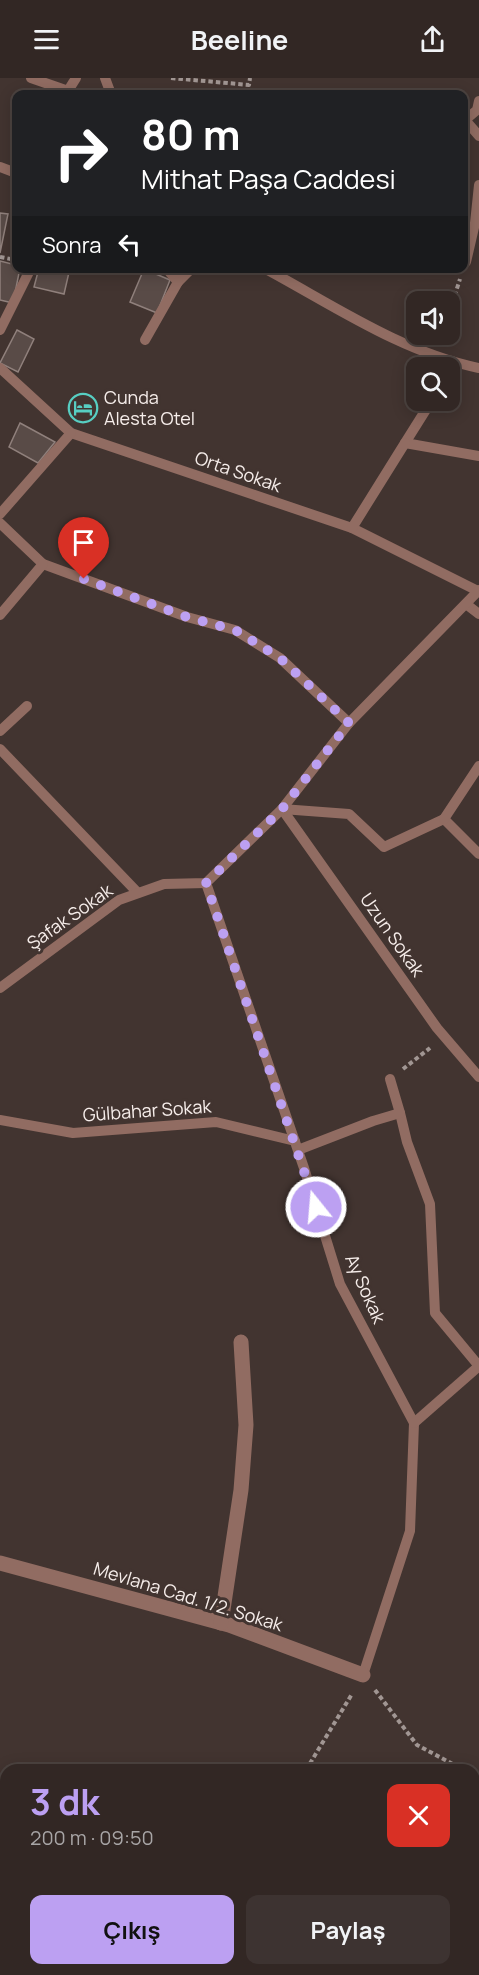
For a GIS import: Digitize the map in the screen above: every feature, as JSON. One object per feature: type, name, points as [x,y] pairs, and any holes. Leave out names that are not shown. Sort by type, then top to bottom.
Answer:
[{"type":"street","points":[[220,1623],[242,1490],[246,1425],[242,1342]]},
{"type":"street","name":"Mevlana Cad. 1/2. Sokak","points":[[0,1563],[220,1623],[363,1675]]},
{"type":"lane","points":[[31,78],[62,90]]},
{"type":"lane","points":[[468,118],[477,110],[479,101]]},
{"type":"lane","points":[[468,124],[479,136]]},
{"type":"lane","points":[[468,255],[477,224],[479,185]]},
{"type":"lane","points":[[0,330],[28,273]]},
{"type":"lane","points":[[170,273],[178,282]]},
{"type":"lane","points":[[145,340],[178,282],[187,273]]},
{"type":"lane","points":[[273,273],[383,334],[430,357]]},
{"type":"lane","name":"Orta Sokak","points":[[0,368],[71,433],[352,528],[478,590]]},
{"type":"lane","points":[[460,368],[479,368]]},
{"type":"lane","points":[[352,528],[425,411]]},
{"type":"lane","points":[[0,514],[71,433]]},
{"type":"lane","points":[[405,443],[479,456]]},
{"type":"lane","points":[[0,523],[43,564],[187,617],[235,630],[280,658],[349,723]]},
{"type":"lane","points":[[0,615],[43,564]]},
{"type":"lane","points":[[206,883],[282,809],[349,723],[478,590]]},
{"type":"lane","points":[[466,604],[479,614]]},
{"type":"lane","points":[[0,731],[27,706]]},
{"type":"lane","points":[[0,749],[138,893]]},
{"type":"lane","points":[[282,809],[349,814],[384,847],[444,819],[479,766]]},
{"type":"lane","name":"Uzun Sokak","points":[[282,809],[444,1036],[479,1077]]},
{"type":"lane","points":[[444,819],[479,854]]},
{"type":"lane","name":"Şafak Sokak","points":[[0,988],[119,900],[164,884],[206,883]]},
{"type":"lane","name":"Ay Sokak","points":[[206,883],[297,1146],[340,1284],[414,1423]]},
{"type":"lane","points":[[363,1675],[410,1531],[414,1423],[479,1366],[435,1313],[430,1204],[407,1142],[390,1079]]},
{"type":"lane","points":[[297,1146],[400,1113]]},
{"type":"lane","name":"Gülbahar Sokak","points":[[0,1120],[73,1133],[216,1122],[297,1146]]},
{"type":"path","points":[[171,78],[249,85],[250,78]]},
{"type":"path","points":[[456,291],[462,273]]},
{"type":"path","points":[[390,1079],[444,1036]]},
{"type":"path","points":[[310,1764],[363,1675],[417,1745],[453,1764]]},
{"type":"building","points":[[0,213],[8,214],[0,253]]},
{"type":"building","points":[[0,261],[12,264],[12,273],[19,273],[13,303],[0,300]]},
{"type":"building","points":[[38,273],[69,273],[64,294],[34,287]]},
{"type":"building","points":[[142,273],[153,273],[170,280],[157,313],[130,302]]},
{"type":"building","points":[[17,330],[34,339],[18,372],[0,363]]},
{"type":"building","points":[[20,423],[55,442],[38,463],[9,447]]},
{"type":"place","name":"Cunda Alesta Otel","points":[[83,408]]},
{"type":"route","points":[[84,579],[187,617],[235,630],[280,658],[349,723],[282,809],[206,883],[316,1207]]}]
